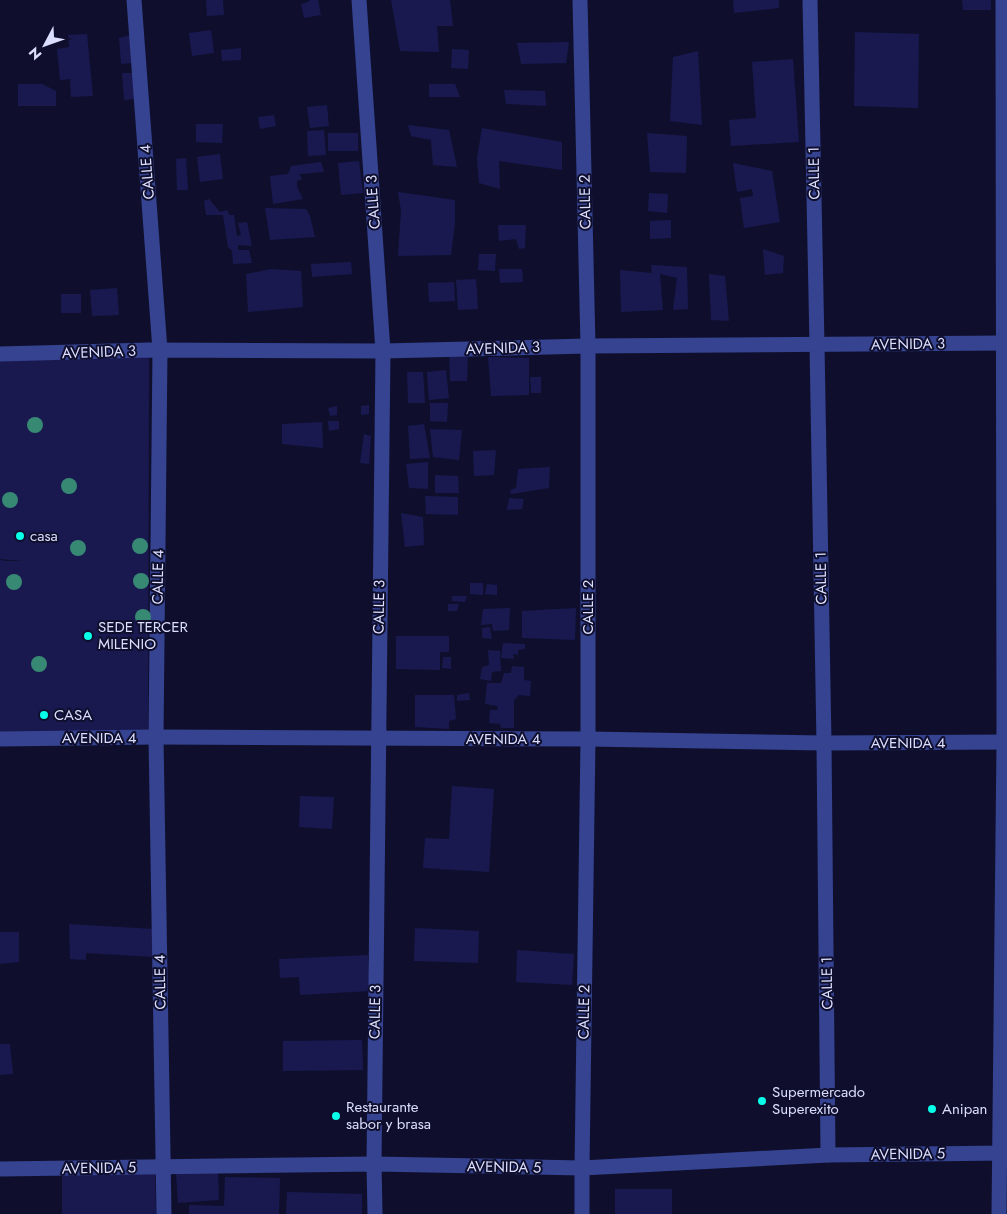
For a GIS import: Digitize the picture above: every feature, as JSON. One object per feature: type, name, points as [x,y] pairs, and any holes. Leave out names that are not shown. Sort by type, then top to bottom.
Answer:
[{"type":"street","name":"CALLE 4","points":[[134,0],[160,350],[156,737],[164,1214]]},
{"type":"street","name":"CALLE 3","points":[[360,0],[382,351],[375,1214]]},
{"type":"street","name":"CALLE 2","points":[[580,0],[588,346],[588,739],[582,1214]]},
{"type":"street","name":"CALLE 1","points":[[810,0],[824,743],[828,1155]]},
{"type":"street","points":[[999,1214],[1003,1153],[1006,742],[1003,0]]},
{"type":"street","name":"AVENIDA 3","points":[[0,354],[160,350],[382,351],[588,346],[1005,343]]},
{"type":"street","name":"AVENIDA 4","points":[[0,739],[156,737],[588,739],[824,743],[1006,742]]},
{"type":"street","name":"AVENIDA 5","points":[[0,1170],[374,1164],[582,1168],[828,1155],[1003,1153]]},
{"type":"building","points":[[206,0],[223,0],[224,15],[207,16]]},
{"type":"building","points":[[310,0],[318,0],[321,15],[304,18],[301,4]]},
{"type":"building","points":[[391,0],[450,0],[453,26],[437,26],[439,52],[400,51]]},
{"type":"building","points":[[733,0],[779,0],[779,8],[734,13]]},
{"type":"building","points":[[962,0],[991,0],[991,10],[963,10]]},
{"type":"building","points":[[211,30],[214,53],[192,56],[189,33]]},
{"type":"building","points":[[855,32],[919,34],[918,108],[854,106]]},
{"type":"building","points":[[87,34],[93,96],[71,97],[70,79],[60,80],[57,49],[69,47],[68,35]]},
{"type":"building","points":[[131,35],[133,63],[121,64],[119,38]]},
{"type":"building","points":[[569,42],[566,63],[521,64],[517,43]]},
{"type":"building","points":[[241,48],[241,60],[222,61],[221,50]]},
{"type":"building","points":[[452,49],[469,50],[468,69],[451,68]]},
{"type":"building","points":[[698,51],[702,125],[670,121],[673,57]]},
{"type":"building","points":[[793,59],[799,142],[731,146],[729,120],[756,118],[752,62]]},
{"type":"building","points":[[122,73],[136,73],[138,99],[124,100]]},
{"type":"building","points":[[18,84],[42,84],[56,91],[56,106],[18,106]]},
{"type":"building","points":[[429,84],[455,84],[460,97],[429,97]]},
{"type":"building","points":[[504,90],[545,91],[546,106],[506,104]]},
{"type":"building","points":[[327,105],[329,126],[310,128],[307,107]]},
{"type":"building","points":[[274,115],[276,126],[260,129],[258,117]]},
{"type":"building","points":[[196,124],[223,124],[222,143],[196,142]]},
{"type":"building","points":[[408,125],[449,130],[457,167],[433,165],[431,140],[411,136]]},
{"type":"building","points":[[482,128],[562,142],[562,170],[499,161],[500,189],[479,183],[477,158]]},
{"type":"building","points":[[324,130],[326,155],[308,156],[307,131]]},
{"type":"building","points":[[328,133],[358,133],[358,151],[328,151]]},
{"type":"building","points":[[647,133],[687,136],[686,173],[650,172]]},
{"type":"building","points":[[220,154],[223,179],[200,182],[197,157]]},
{"type":"building","points":[[186,158],[188,190],[177,190],[176,159]]},
{"type":"building","points":[[359,161],[363,193],[341,195],[338,163]]},
{"type":"building","points":[[321,162],[324,172],[299,174],[302,179],[297,181],[297,187],[303,199],[273,204],[270,176],[288,174],[291,166]]},
{"type":"building","points":[[733,163],[772,171],[780,222],[744,228],[740,198],[753,196],[752,189],[737,192]]},
{"type":"building","points":[[398,192],[455,200],[455,223],[451,255],[398,256],[401,211]]},
{"type":"building","points":[[649,193],[668,194],[667,213],[648,211]]},
{"type":"building","points":[[209,199],[220,212],[227,210],[229,215],[234,215],[237,236],[241,235],[238,223],[247,222],[252,246],[238,245],[238,250],[249,250],[252,263],[233,264],[232,251],[228,247],[223,215],[206,215],[204,201]]},
{"type":"building","points":[[265,208],[306,209],[310,216],[315,237],[270,240]]},
{"type":"building","points":[[671,220],[671,238],[650,239],[650,221]]},
{"type":"building","points":[[498,225],[526,225],[525,248],[519,249],[516,239],[499,241]]},
{"type":"building","points":[[763,249],[784,256],[783,273],[765,275]]},
{"type":"building","points":[[479,254],[496,254],[495,271],[478,270]]},
{"type":"building","points":[[351,262],[352,274],[312,277],[311,264]]},
{"type":"building","points":[[651,265],[687,267],[688,309],[673,310],[677,278],[660,274],[663,310],[621,312],[620,270],[652,273]]},
{"type":"building","points":[[271,269],[301,271],[303,307],[248,312],[246,274]]},
{"type":"building","points":[[499,269],[522,269],[523,282],[500,283]]},
{"type":"building","points":[[709,274],[725,276],[729,321],[711,320]]},
{"type":"building","points":[[476,279],[478,309],[458,310],[456,280]]},
{"type":"building","points":[[454,282],[455,301],[429,302],[428,283]]},
{"type":"building","points":[[117,288],[119,315],[92,316],[90,290]]},
{"type":"building","points":[[61,294],[81,294],[81,313],[61,313]]},
{"type":"building","points":[[149,350],[148,737],[0,739],[0,560],[25,561],[0,559],[0,354]]},
{"type":"building","points":[[449,353],[468,354],[467,381],[450,381]]},
{"type":"building","points":[[488,357],[529,358],[529,395],[491,396]]},
{"type":"building","points":[[446,370],[449,398],[429,400],[427,372]]},
{"type":"building","points":[[407,372],[423,372],[425,403],[408,403]]},
{"type":"building","points":[[530,377],[541,377],[541,393],[531,393]]},
{"type":"building","points":[[430,403],[448,403],[447,422],[430,421]]},
{"type":"building","points":[[369,405],[369,414],[361,415],[361,406]]},
{"type":"building","points":[[337,406],[337,415],[330,416],[328,408]]},
{"type":"building","points":[[328,421],[339,421],[339,429],[329,431]]},
{"type":"building","points":[[322,422],[323,448],[282,444],[282,424]]},
{"type":"building","points":[[424,424],[430,458],[410,459],[408,426]]},
{"type":"building","points":[[430,429],[462,430],[459,460],[433,457]]},
{"type":"building","points":[[364,434],[371,436],[369,464],[360,463]]},
{"type":"building","points":[[496,450],[494,475],[474,476],[473,451]]},
{"type":"building","points":[[428,462],[428,489],[409,488],[406,464]]},
{"type":"building","points":[[550,467],[549,488],[511,494],[510,490],[516,488],[518,469]]},
{"type":"building","points":[[435,475],[458,476],[459,493],[435,493]]},
{"type":"building","points":[[425,496],[458,497],[458,515],[426,514]]},
{"type":"building","points":[[509,498],[524,499],[522,509],[507,510]]},
{"type":"building","points":[[401,513],[423,517],[424,545],[405,547]]},
{"type":"building","points":[[470,583],[483,583],[483,595],[470,594]]},
{"type":"building","points":[[487,584],[497,585],[497,595],[485,594]]},
{"type":"building","points":[[452,596],[467,596],[465,602],[452,601]]},
{"type":"building","points":[[448,604],[459,604],[457,611],[448,611]]},
{"type":"building","points":[[510,608],[509,630],[493,631],[492,624],[481,625],[483,609]]},
{"type":"building","points":[[576,608],[575,640],[522,638],[522,611]]},
{"type":"building","points":[[490,627],[492,639],[482,638],[482,628]]},
{"type":"building","points":[[396,636],[449,636],[449,652],[440,652],[440,670],[396,669]]},
{"type":"building","points":[[503,643],[525,644],[525,649],[518,650],[518,655],[513,654],[514,659],[501,658]]},
{"type":"building","points":[[488,650],[500,651],[501,671],[492,672],[491,681],[480,679],[482,667],[489,665]]},
{"type":"building","points":[[443,657],[451,657],[451,669],[442,668]]},
{"type":"building","points":[[512,666],[524,667],[524,680],[531,681],[530,696],[519,695],[514,700],[514,728],[501,728],[500,724],[489,723],[490,710],[498,710],[497,706],[485,704],[487,683],[501,683],[504,673],[511,673]]},
{"type":"building","points":[[469,693],[470,700],[457,701],[457,695]]},
{"type":"building","points":[[415,695],[454,695],[456,719],[449,721],[449,729],[415,727]]},
{"type":"building","points":[[452,786],[494,789],[489,872],[423,868],[425,838],[449,839]]},
{"type":"building","points":[[300,796],[334,797],[332,829],[299,827]]},
{"type":"building","points":[[69,924],[154,929],[153,957],[86,953],[86,960],[70,959]]},
{"type":"building","points":[[415,928],[479,931],[478,963],[414,961]]},
{"type":"building","points":[[0,932],[19,932],[19,962],[0,964]]},
{"type":"building","points":[[517,950],[574,954],[572,985],[516,982]]},
{"type":"building","points":[[368,955],[370,991],[300,995],[299,977],[280,978],[279,959]]},
{"type":"building","points":[[362,1040],[363,1070],[283,1071],[283,1041]]},
{"type":"building","points":[[0,1044],[10,1044],[13,1074],[0,1075]]},
{"type":"building","points":[[62,1169],[155,1171],[156,1214],[62,1214]]},
{"type":"building","points":[[218,1170],[219,1200],[178,1203],[176,1173]]},
{"type":"building","points":[[225,1177],[280,1178],[279,1214],[189,1214],[189,1205],[224,1206]]},
{"type":"building","points":[[615,1189],[672,1189],[672,1214],[615,1214]]},
{"type":"building","points":[[287,1192],[362,1194],[362,1214],[286,1214]]},
{"type":"place","name":"casa","points":[[20,536]]},
{"type":"place","name":"SEDE TERCER MILENIO","points":[[88,636]]},
{"type":"place","name":"CASA","points":[[44,715]]},
{"type":"place","name":"Supermercado Superexito","points":[[762,1101]]},
{"type":"place","name":"Anipan","points":[[932,1109]]},
{"type":"place","name":"Restaurante sabor y brasa","points":[[336,1116]]}]
